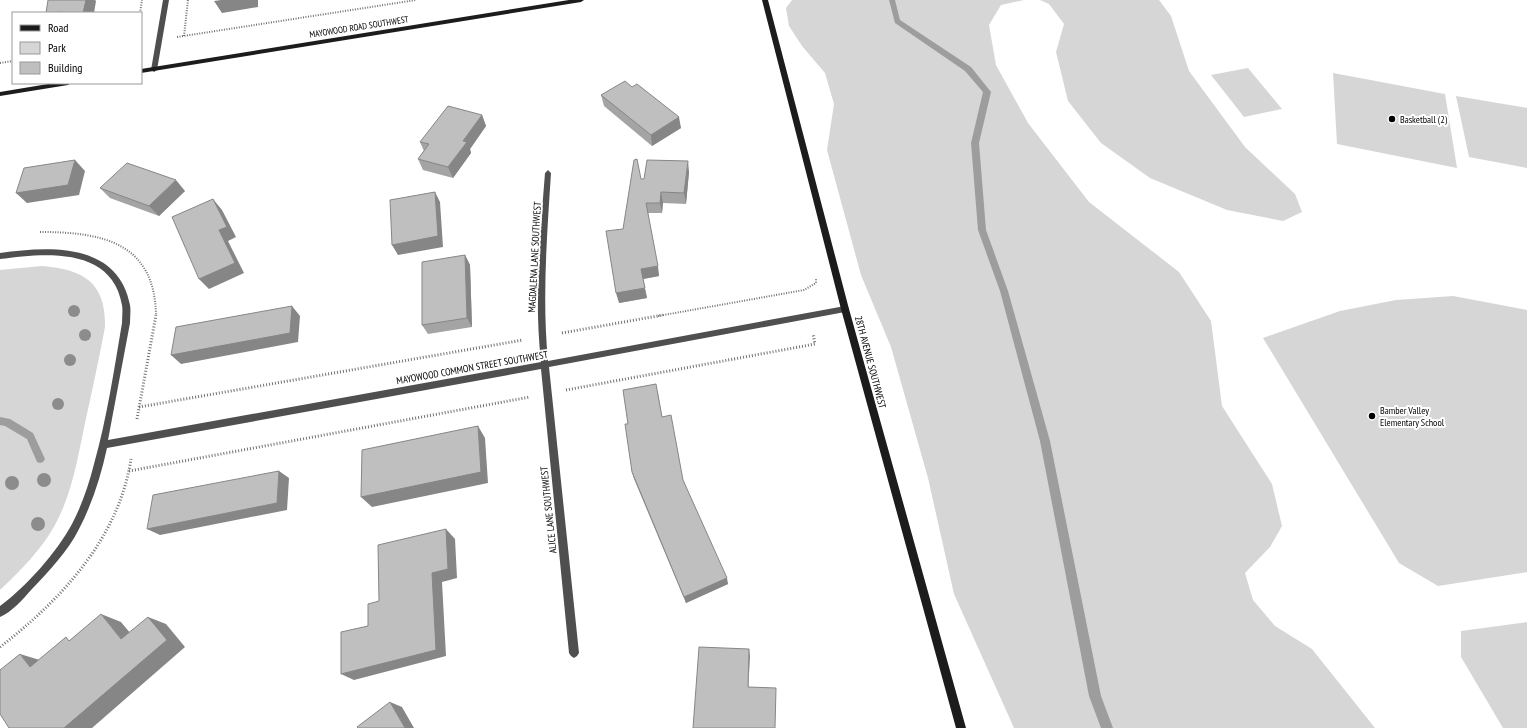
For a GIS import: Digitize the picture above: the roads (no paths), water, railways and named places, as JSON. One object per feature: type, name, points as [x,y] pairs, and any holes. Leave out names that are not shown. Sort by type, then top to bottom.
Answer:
[{"type":"street","points":[[154,70],[166,0]]},
{"type":"street","name":"MAYOWOOD ROAD SOUTHWEST","points":[[142,72],[581,0]]},
{"type":"street","name":"28TH AVENUE SOUTHWEST","points":[[765,0],[845,309],[961,728]]},
{"type":"street","points":[[0,94],[62,84]]},
{"type":"street","name":"MAGDALENA LANE SOUTHWEST","points":[[544,366],[541,271],[548,173]]},
{"type":"street","points":[[0,256],[51,252],[67,253],[88,258],[105,267],[115,278],[122,291],[126,304],[126,323],[103,445],[89,494],[76,526],[64,545],[33,582],[0,612]]},
{"type":"street","name":"MAYOWOOD COMMON STREET SOUTHWEST","points":[[103,445],[544,366],[845,309]]},
{"type":"street","name":"ALICE LANE SOUTHWEST","points":[[544,366],[574,653]]},
{"type":"waterway","points":[[892,0],[897,21],[968,69],[987,92],[975,143],[982,230],[1004,291],[1045,441],[1095,696],[1107,728]]},
{"type":"waterway","points":[[0,421],[7,422],[30,436],[40,459]]},
{"type":"place","name":"Basketball (2)","points":[[1392,119]]},
{"type":"place","name":"Bamber Valley Elementary School","points":[[1372,416]]}]
